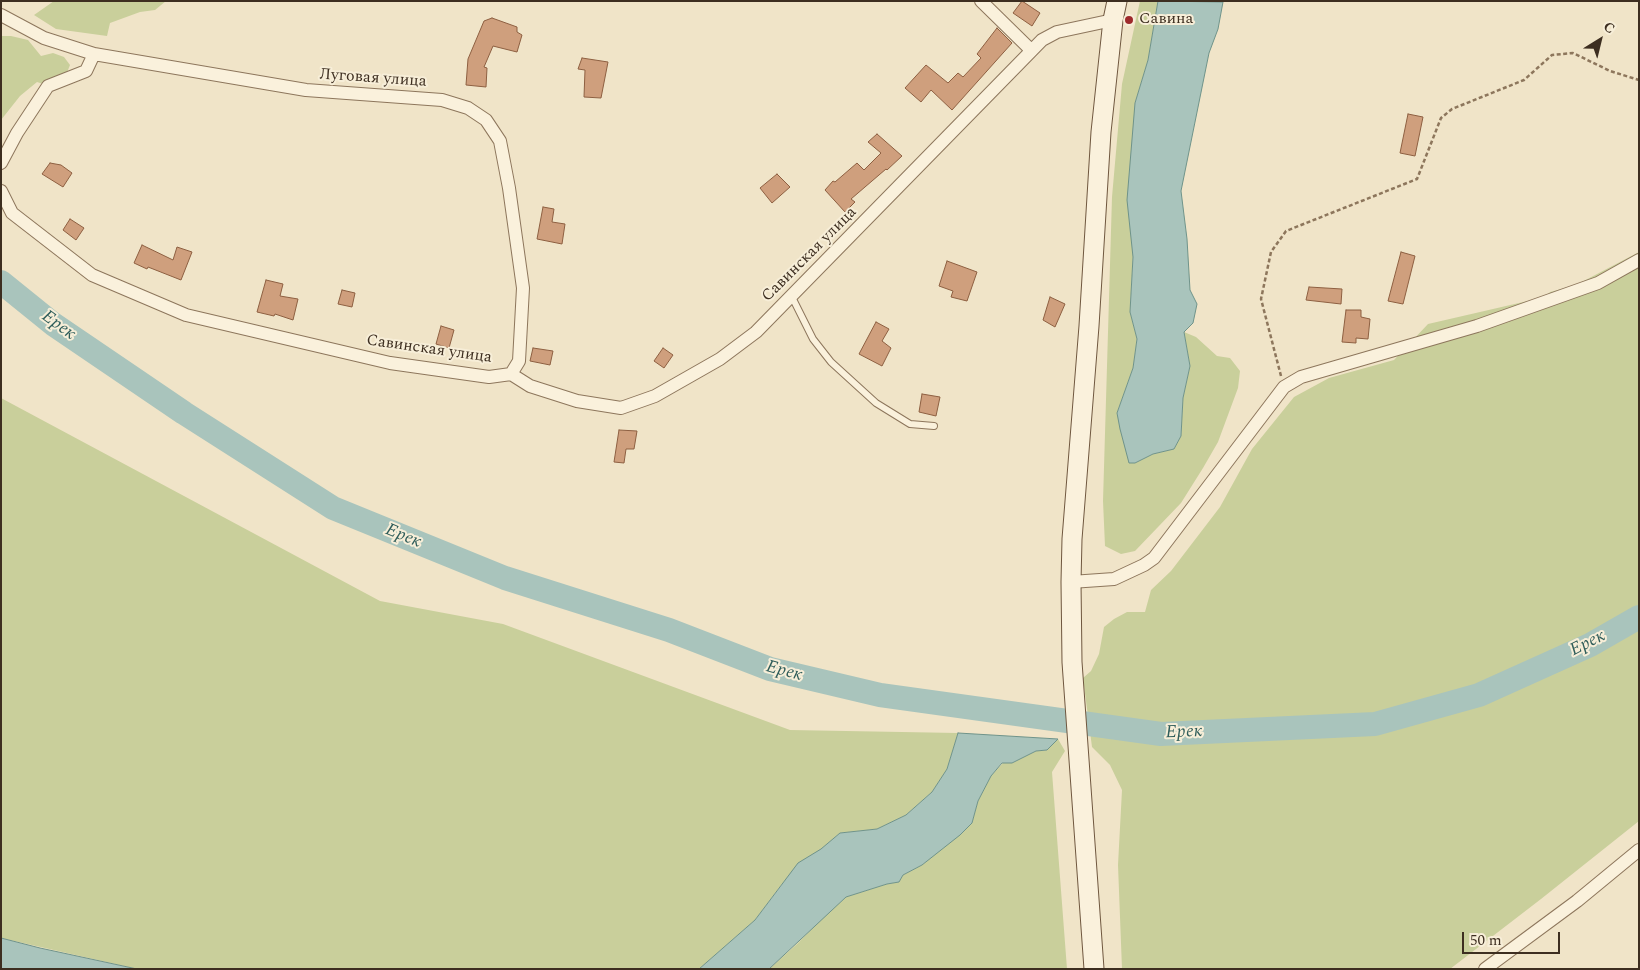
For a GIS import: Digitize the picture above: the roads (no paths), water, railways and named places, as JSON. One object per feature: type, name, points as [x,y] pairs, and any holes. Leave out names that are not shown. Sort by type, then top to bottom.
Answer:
[{"type":"street","points":[[981,1],[1031,50]]},
{"type":"street","points":[[1094,969],[1081,766],[1072,662],[1072,539],[1089,326],[1101,132],[1112,20],[1117,1]]},
{"type":"street","name":"Луговая улица","points":[[1,15],[44,38],[94,54],[306,90],[442,100],[468,108],[486,120],[500,141],[509,188],[522,288],[520,361],[511,374]]},
{"type":"street","name":"Савинская улица","points":[[1,191],[12,213],[92,275],[186,315],[390,363],[489,377],[511,374],[530,386],[578,401],[621,408],[655,396],[720,359],[756,332],[1042,40],[1057,32],[1112,20]]},
{"type":"street","points":[[1,163],[17,132],[48,86],[86,71],[94,54]]},
{"type":"street","points":[[1071,582],[1114,579],[1144,565],[1154,558],[1284,387],[1301,377],[1477,326],[1598,282],[1639,260]]},
{"type":"street","points":[[1485,969],[1576,901],[1639,850]]},
{"type":"lane","points":[[792,297],[819,347],[831,362],[876,403],[910,424],[934,426]]},
{"type":"water","points":[[1158,1],[1223,2],[1218,29],[1209,53],[1181,191],[1187,239],[1190,290],[1197,304],[1193,323],[1184,332],[1190,366],[1183,398],[1181,436],[1174,449],[1153,454],[1135,463],[1129,463],[1117,413],[1133,368],[1137,339],[1130,312],[1133,257],[1127,200],[1135,103],[1148,60]]},
{"type":"water","points":[[958,733],[1058,739],[1047,750],[1036,751],[1012,763],[1002,763],[991,776],[978,801],[972,823],[960,835],[922,865],[903,875],[899,882],[846,897],[769,969],[699,969],[755,920],[798,863],[821,849],[840,833],[877,829],[906,815],[932,792],[947,769]]},
{"type":"water","points":[[1,938],[40,948],[137,969],[1,969]]},
{"type":"waterway","name":"Ерек","points":[[1,282],[53,324],[184,413],[333,508],[505,578],[669,630],[770,669],[880,695],[1161,734],[1375,724],[1479,695],[1590,645],[1639,617]]},
{"type":"place","name":"Савина","points":[[1129,20]]}]
